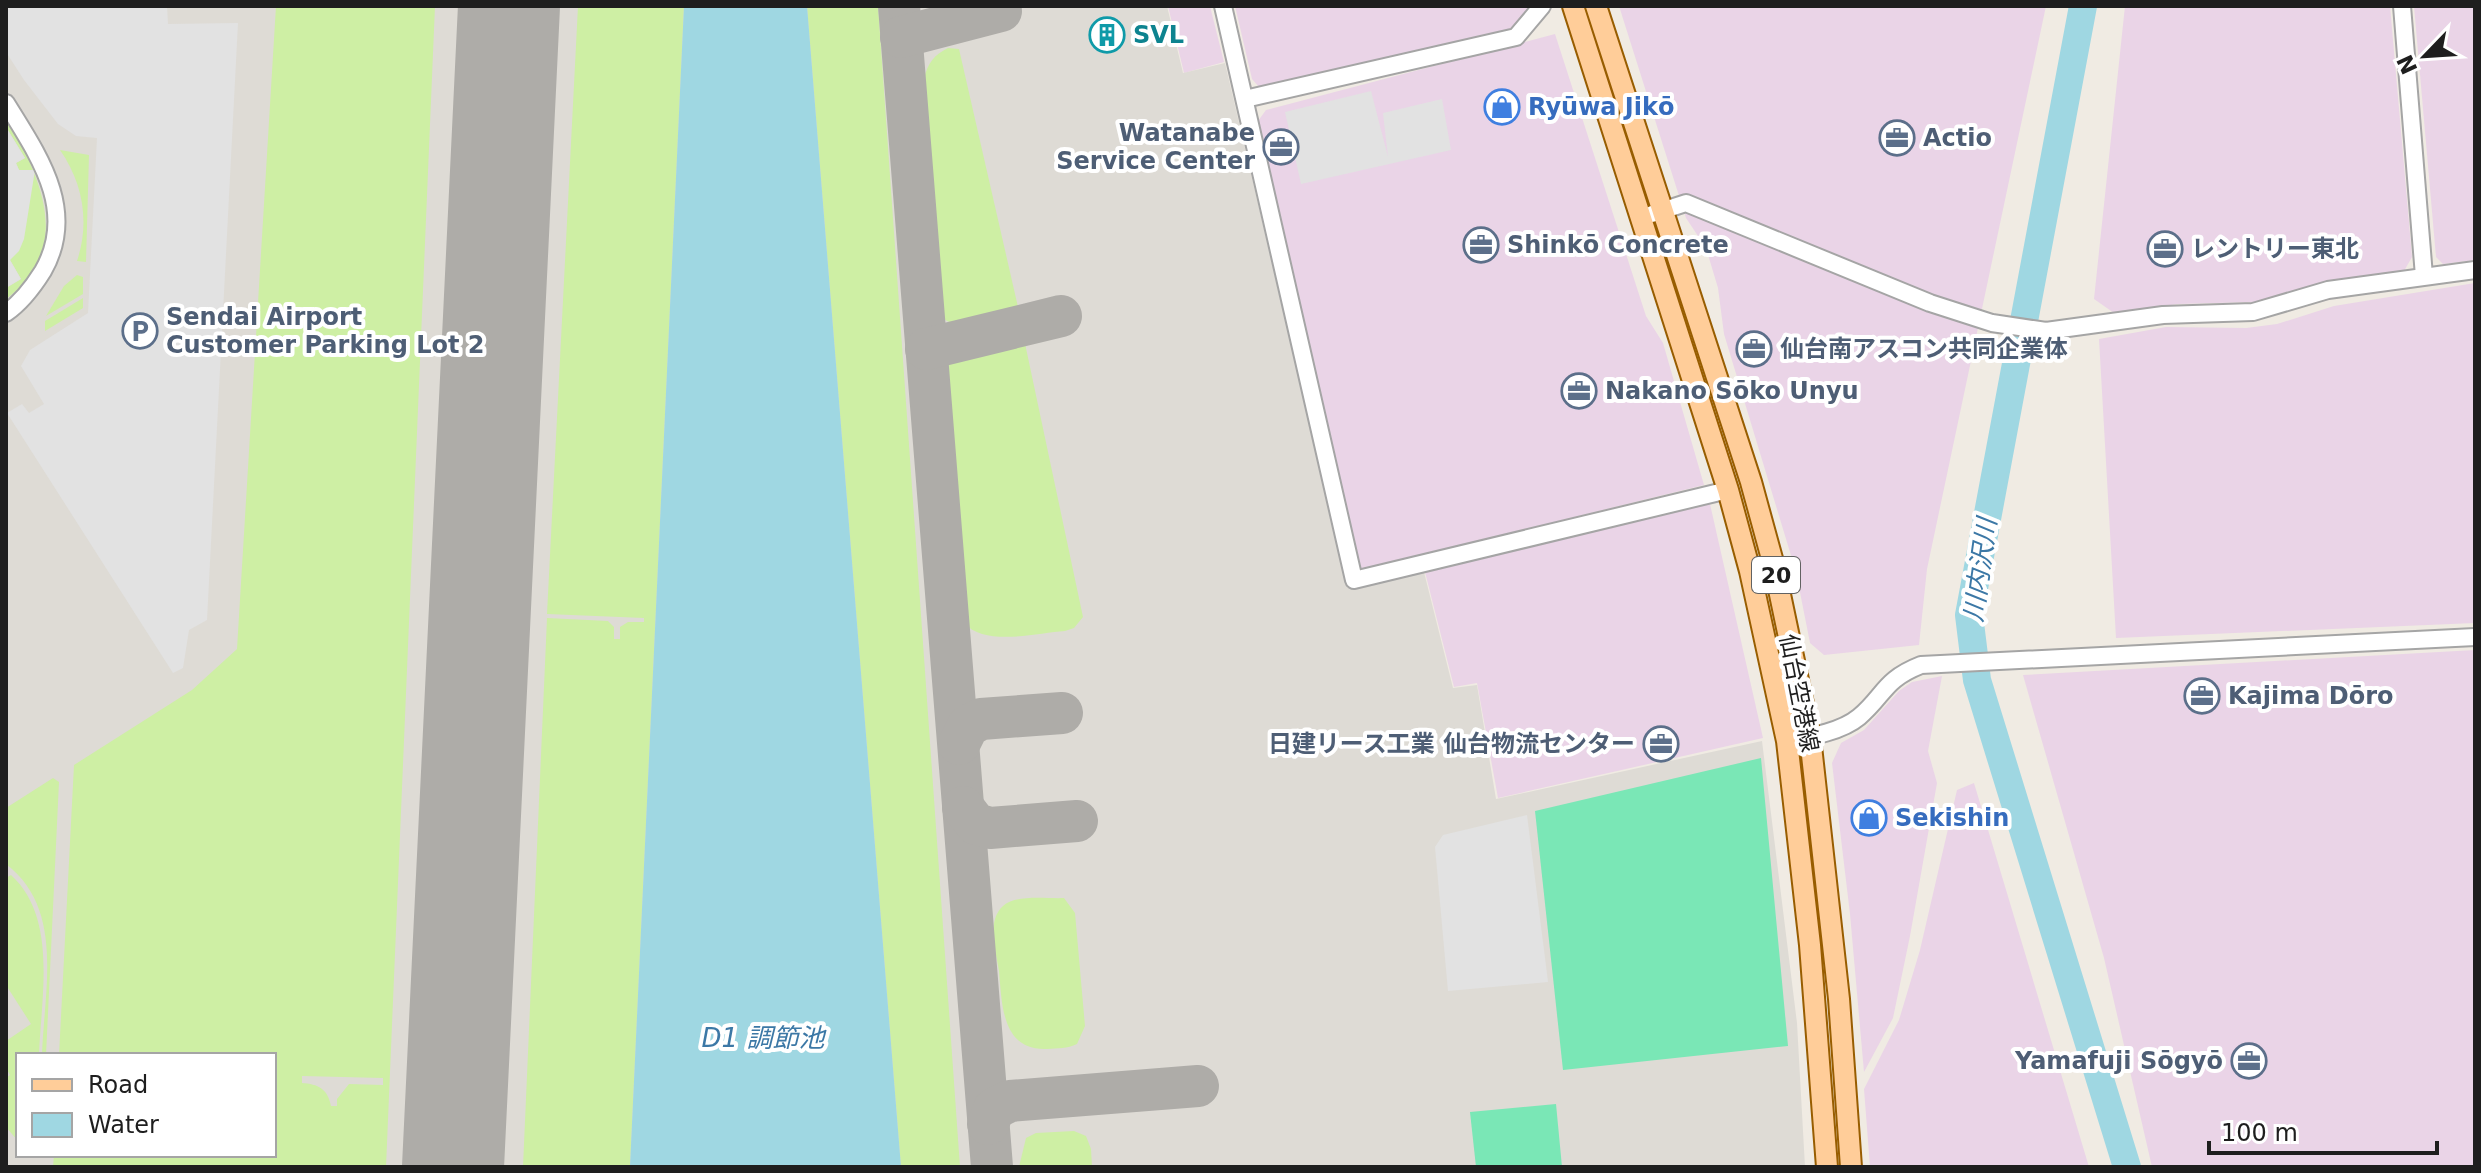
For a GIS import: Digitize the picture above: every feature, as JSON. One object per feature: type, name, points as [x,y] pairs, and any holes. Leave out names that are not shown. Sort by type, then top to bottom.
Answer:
[{"type":"main road","name":"仙台空港線","points":[[1573,6],[1728,490],[1750,571],[1787,741],[1810,945],[1827,1167]]},
{"type":"main road","name":"仙台空港線","points":[[1596,6],[1751,482],[1774,566],[1810,737],[1839,999],[1851,1167]]},
{"type":"street","points":[[1223,6],[1354,580],[1728,490]]},
{"type":"street","points":[[1245,99],[1516,37],[1542,6]]},
{"type":"street","points":[[2402,6],[2424,276]]},
{"type":"street","points":[[6,103],[50,179],[58,216],[47,263],[35,285],[6,313]]},
{"type":"street","points":[[1640,218],[1686,203],[1930,303],[1999,325],[2046,331],[2163,315],[2253,312],[2328,290],[2475,270]]},
{"type":"street","points":[[1787,741],[1810,737],[1859,717],[1885,685],[1921,665],[1948,661],[2475,637]]},
{"type":"shaded area","points":[[6,6],[1167,6],[1183,73],[1225,63],[1348,587],[1424,572],[1453,688],[1477,685],[1496,799],[1762,741],[1797,1023],[1805,1167],[6,1167]]},
{"type":"shaded area","name":"Sendai Airport Customer Parking Lot 2","points":[[6,6],[167,6],[168,24],[238,23],[207,620],[189,630],[183,668],[173,673],[7,413],[22,404],[29,413],[44,404],[21,366],[30,350],[88,313],[97,138],[76,136],[58,124],[24,80],[6,52]]},
{"type":"shaded area","points":[[1168,6],[1210,6],[1224,62],[1184,73]]},
{"type":"shaded area","points":[[1235,6],[1531,6],[1513,28],[1259,87],[1252,79]]},
{"type":"shaded area","points":[[1619,6],[2046,6],[1927,569],[1919,645],[1824,655],[1810,643],[1796,572],[1724,334],[1718,288],[1706,248],[1686,218]]},
{"type":"shaded area","points":[[2125,6],[2390,6],[2412,257],[2404,271],[2327,282],[2254,302],[2178,304],[2114,313],[2094,299]]},
{"type":"shaded area","points":[[2414,6],[2475,6],[2475,260],[2443,264],[2436,257]]},
{"type":"shaded area","points":[[1555,34],[1646,316],[1663,343],[1704,485],[1361,570],[1258,121],[1266,110]]},
{"type":"shaded area","points":[[1371,91],[1388,157],[1383,113],[1442,99],[1451,150],[1301,184],[1285,112]]},
{"type":"shaded area","points":[[6,127],[25,158],[16,163],[19,170],[35,170],[24,239],[19,251],[10,260],[21,279],[6,288]]},
{"type":"shaded area","points":[[2475,283],[2475,623],[2116,638],[2099,339],[2166,327],[2246,328],[2277,324],[2334,306]]},
{"type":"shaded area","points":[[1710,504],[1763,738],[1498,798],[1477,683],[1454,687],[1425,572]]},
{"type":"shaded area","points":[[2475,650],[2475,1167],[2152,1167],[2104,958],[2023,675]]},
{"type":"shaded area","points":[[1942,676],[1928,751],[1937,783],[1910,936],[1893,1018],[1864,1072],[1832,763],[1841,743],[1864,730],[1899,691],[1912,682]]},
{"type":"shaded area","points":[[1974,783],[2089,1167],[1870,1167],[1864,1089],[1899,1020],[1920,950],[1957,790]]},
{"type":"shaded area","points":[[1527,815],[1548,982],[1448,991],[1435,847],[1443,835]]},
{"type":"green space","points":[[276,6],[435,6],[386,1167],[53,1167],[54,1157],[276,1157],[276,1053],[59,1053],[74,765],[192,690],[237,649]],"holes":[[[302,1076],[383,1078],[383,1085],[349,1084],[337,1099],[337,1106],[331,1106],[321,1088],[302,1083]]]},
{"type":"green space","points":[[578,6],[684,6],[630,1167],[523,1167],[547,618],[608,621],[614,627],[614,639],[620,639],[620,627],[628,622],[644,622],[644,618],[547,614]]},
{"type":"green space","points":[[807,6],[878,6],[960,1167],[901,1167]]},
{"type":"green space","points":[[948,48],[959,49],[1018,307],[1002,317],[980,324],[958,325],[942,317],[924,78],[932,60]]},
{"type":"green space","points":[[6,116],[33,170],[19,170],[16,163],[25,158],[6,127]]},
{"type":"green space","points":[[60,150],[89,155],[86,262],[77,261],[83,232],[79,189]]},
{"type":"green space","points":[[34,173],[45,210],[45,234],[40,257],[27,279],[6,299],[6,288],[21,279],[10,260]]},
{"type":"green space","points":[[77,275],[83,277],[83,294],[46,316],[64,286]]},
{"type":"green space","points":[[83,298],[83,308],[45,331],[45,321]]},
{"type":"green space","points":[[1023,334],[1083,617],[1074,628],[1065,631],[998,637],[985,635],[964,623],[944,365],[948,355],[956,349]]},
{"type":"green space","points":[[1761,758],[1788,1046],[1563,1070],[1535,811]]},
{"type":"green space","points":[[53,778],[59,782],[46,1053],[42,1053],[47,978],[44,927],[37,904],[25,882],[6,864],[6,808]]},
{"type":"green space","points":[[11,875],[26,893],[41,936],[43,959],[39,1053],[16,1053],[16,1139],[6,1127],[6,1078],[10,1075],[6,1068],[6,1041],[31,1024],[6,985],[6,878]]},
{"type":"green space","points":[[1064,898],[1075,913],[1085,1026],[1077,1044],[1073,1046],[1032,1048],[1021,1042],[1007,1024],[993,928],[998,912],[1009,902]]},
{"type":"green space","points":[[1556,1104],[1562,1167],[1476,1167],[1470,1112]]},
{"type":"green space","points":[[1074,1131],[1086,1136],[1091,1149],[1092,1167],[1019,1167],[1026,1138],[1036,1133]]},
{"type":"water","name":"D1 調節池","points":[[684,6],[807,6],[901,1167],[630,1167]]},
{"type":"waterway","name":"川内沢川","points":[[2083,6],[1969,615],[1977,680],[2127,1167]]},
{"type":"taxiway","points":[[899,6],[992,1167]]},
{"type":"taxiway","points":[[901,37],[1001,11]]},
{"type":"taxiway","points":[[926,349],[1061,316]]},
{"type":"taxiway","points":[[959,744],[968,726],[981,719],[1062,713]]},
{"type":"taxiway","points":[[963,807],[976,824],[990,828],[1077,821]]},
{"type":"taxiway","points":[[988,1124],[994,1109],[1010,1101],[1198,1086]]},
{"type":"runway","points":[[453,1167],[509,6]]},
{"type":"place","name":"SVL","points":[[1107,35]]},
{"type":"place","name":"Ryūwa Jikō","points":[[1502,107]]},
{"type":"place","name":"Actio","points":[[1897,138]]},
{"type":"place","name":"Watanabe Service Center","points":[[1281,147]]},
{"type":"place","name":"Shinkō Concrete","points":[[1481,245]]},
{"type":"place","name":"レントリー東北","points":[[2165,249]]},
{"type":"place","name":"Sendai Airport Customer Parking Lot 2","points":[[140,331]]},
{"type":"place","name":"仙台南アスコン共同企業体","points":[[1754,349]]},
{"type":"place","name":"Nakano Sōko Unyu","points":[[1579,391]]},
{"type":"place","name":"Kajima Dōro","points":[[2202,696]]},
{"type":"place","name":"日建リース工業 仙台物流センター","points":[[1661,744]]},
{"type":"place","name":"Sekishin","points":[[1869,818]]},
{"type":"place","name":"Yamafuji Sōgyō","points":[[2249,1061]]}]
